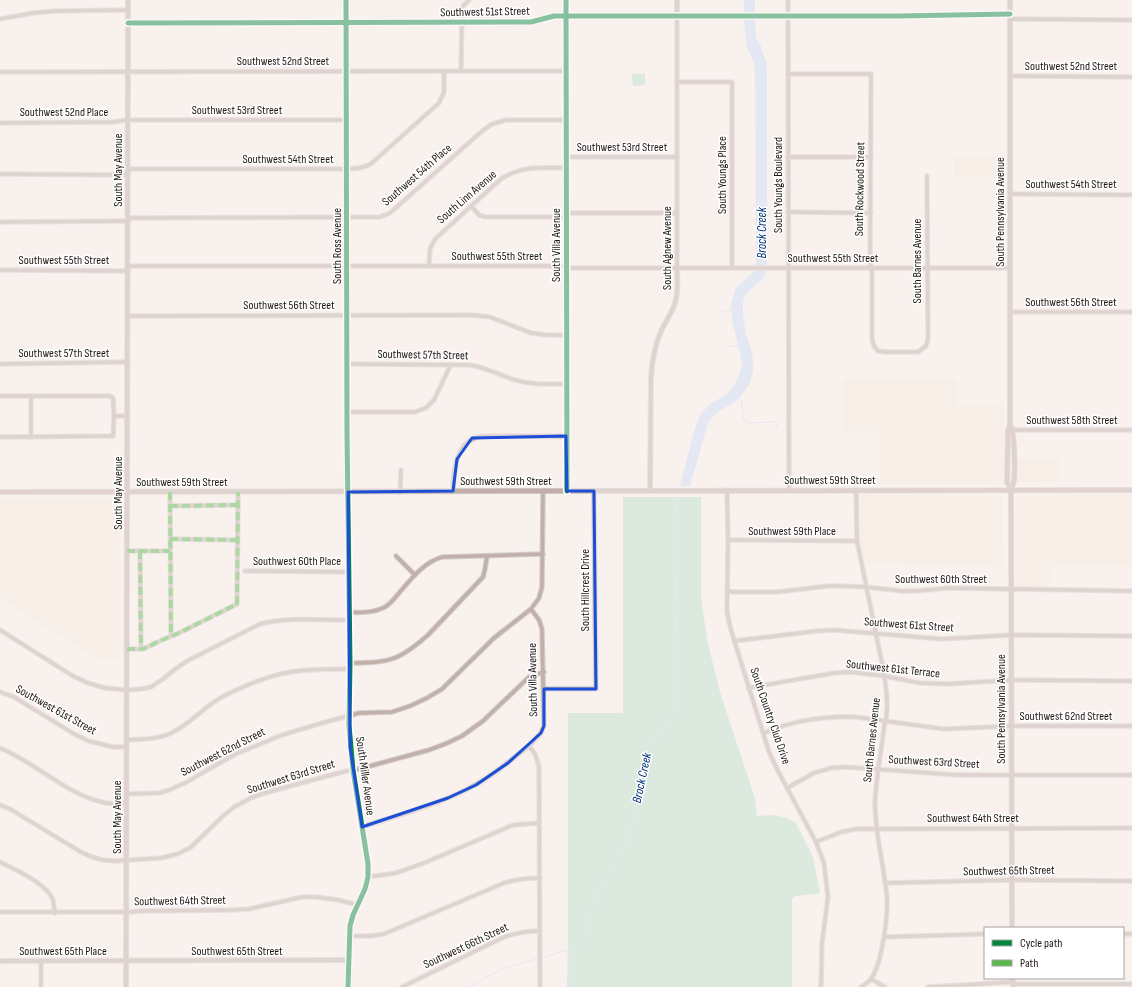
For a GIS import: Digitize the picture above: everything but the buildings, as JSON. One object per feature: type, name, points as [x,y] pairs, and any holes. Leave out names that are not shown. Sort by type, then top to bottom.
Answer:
[{"type":"main road","name":"South May Avenue","points":[[126,987],[128,0]]},
{"type":"main road","name":"South Pennsylvania Avenue","points":[[1010,0],[1010,424],[1008,430],[1007,482],[1010,490],[1012,927]]},
{"type":"main road","name":"South Pennsylvania Avenue","points":[[1010,424],[1013,430],[1014,482],[1010,490]]},
{"type":"main road","name":"Southwest 59th Street","points":[[0,492],[1132,490]]},
{"type":"street","name":"South Ross Avenue","points":[[346,0],[348,492]]},
{"type":"street","points":[[461,71],[462,9],[464,4],[469,0]]},
{"type":"street","name":"South Villa Avenue","points":[[566,0],[567,491]]},
{"type":"street","name":"South Agnew Avenue","points":[[650,491],[651,377],[653,359],[661,333],[675,303],[678,289],[677,0]]},
{"type":"street","name":"South Youngs Boulevard","points":[[788,0],[789,490]]},
{"type":"street","points":[[0,19],[55,11],[128,10]]},
{"type":"street","name":"Southwest 51st Street","points":[[128,24],[532,22],[554,16],[677,15],[1010,17],[1132,20]]},
{"type":"street","name":"Southwest 54th Street","points":[[128,169],[360,168],[373,162],[439,103],[443,96],[444,71]]},
{"type":"street","name":"Southwest 52nd Street","points":[[0,72],[566,71]]},
{"type":"street","name":"South Rockwood Street","points":[[788,74],[871,74],[870,262],[872,274],[872,339],[874,346],[878,351]]},
{"type":"street","name":"Southwest 52nd Street","points":[[1010,76],[1132,77]]},
{"type":"street","name":"South Youngs Place","points":[[677,82],[732,82],[732,268]]},
{"type":"street","name":"Southwest 53rd Street","points":[[128,120],[347,120]]},
{"type":"street","name":"Southwest 52nd Place","points":[[0,123],[112,122],[128,120]]},
{"type":"street","name":"Southwest 54th Place","points":[[128,220],[380,217],[390,213],[481,132],[492,124],[513,120],[566,120]]},
{"type":"street","name":"Southwest 53rd Street","points":[[567,157],[677,157]]},
{"type":"street","points":[[788,157],[871,157]]},
{"type":"street","name":"South Linn Avenue","points":[[429,266],[430,249],[435,239],[501,179],[512,173],[525,169],[567,168]]},
{"type":"street","points":[[0,174],[128,176]]},
{"type":"street","name":"South Barnes Avenue","points":[[878,351],[890,353],[918,352],[926,346],[928,339],[927,176]]},
{"type":"street","name":"Southwest 54th Street","points":[[1010,194],[1132,195]]},
{"type":"street","points":[[471,206],[479,214],[485,217],[677,213]]},
{"type":"street","points":[[788,212],[871,212]]},
{"type":"street","points":[[0,222],[128,220]]},
{"type":"street","name":"Southwest 55th Street","points":[[0,270],[347,266],[560,266],[572,268],[1010,268]]},
{"type":"street","name":"Southwest 56th Street","points":[[1010,312],[1132,312]]},
{"type":"street","name":"Southwest 56th Street","points":[[128,316],[478,315],[497,320],[531,333],[566,335]]},
{"type":"street","name":"Southwest 57th Street","points":[[0,364],[128,362]]},
{"type":"street","name":"Southwest 57th Street","points":[[348,364],[451,364],[479,366],[510,379],[524,382],[540,384],[566,384]]},
{"type":"street","points":[[347,412],[408,412],[420,410],[434,400],[451,364]]},
{"type":"street","points":[[0,396],[109,396],[113,398],[114,416],[114,436],[0,437]]},
{"type":"street","points":[[31,437],[32,396]]},
{"type":"street","points":[[114,416],[128,416]]},
{"type":"street","name":"Southwest 58th Street","points":[[1013,430],[1132,430]]},
{"type":"street","points":[[453,491],[454,472],[457,460],[466,443],[472,438],[484,436],[566,436]]},
{"type":"street","points":[[400,492],[401,470]]},
{"type":"street","name":"South Country Club Drive","points":[[727,490],[727,612],[734,641],[769,752],[816,842],[824,863],[828,907],[822,943],[821,987]]},
{"type":"street","name":"South Barnes Avenue","points":[[856,490],[857,541],[886,684],[887,698],[887,711],[878,770],[875,803],[877,829],[887,898],[884,936],[876,969],[871,980]]},
{"type":"street","points":[[531,610],[541,593],[543,581],[543,491]]},
{"type":"street","name":"South Hillcrest Drive","points":[[544,688],[596,689],[594,491]]},
{"type":"street","points":[[170,492],[171,636]]},
{"type":"street","points":[[127,649],[144,649],[237,604],[238,492]]},
{"type":"street","name":"South Miller Avenue","points":[[348,492],[350,747],[368,864],[368,877],[365,889],[352,915],[350,926],[348,987]]},
{"type":"street","points":[[170,506],[238,505]]},
{"type":"street","points":[[170,539],[237,540]]},
{"type":"street","name":"Southwest 59th Place","points":[[728,540],[857,541]]},
{"type":"street","points":[[127,551],[170,551]]},
{"type":"street","points":[[140,551],[141,649]]},
{"type":"street","points":[[349,612],[365,613],[385,607],[422,567],[435,559],[442,557],[542,554]]},
{"type":"street","points":[[396,556],[415,575]]},
{"type":"street","points":[[350,663],[380,662],[396,658],[421,641],[483,577],[487,556]]},
{"type":"street","name":"Southwest 60th Place","points":[[245,571],[349,572]]},
{"type":"street","name":"Southwest 60th Street","points":[[727,591],[768,592],[828,586],[866,587],[916,592],[949,588],[1132,591]]},
{"type":"street","name":"South Villa Avenue","points":[[362,827],[434,803],[476,785],[488,778],[529,746],[541,733],[544,726],[542,629],[539,620],[531,610]]},
{"type":"street","name":"Southwest 62nd Street","points":[[127,794],[159,793],[169,790],[236,754],[282,735],[359,713],[392,712],[410,706],[442,689],[494,638],[531,610]]},
{"type":"street","points":[[0,630],[74,676],[88,683],[105,688],[127,690],[151,687],[186,661],[260,624],[284,620],[349,620]]},
{"type":"street","name":"Southwest 61st Street","points":[[734,641],[834,630],[942,639],[1011,635],[1132,636]]},
{"type":"street","points":[[127,740],[155,738],[168,735],[192,720],[211,703],[270,677],[297,671],[349,669]]},
{"type":"street","name":"Southwest 63rd Street","points":[[0,805],[10,809],[81,852],[92,857],[103,860],[127,860],[161,858],[178,854],[190,848],[222,817],[251,798],[429,750],[446,744],[462,736],[483,721],[529,677],[544,672]]},
{"type":"street","name":"Southwest 61st Terrace","points":[[748,688],[834,673],[851,672],[884,676],[920,683],[948,684],[1011,680],[1132,681]]},
{"type":"street","name":"Southwest 61st Street","points":[[0,692],[14,697],[74,734],[89,741],[113,747],[127,747]]},
{"type":"street","name":"Southwest 62nd Street","points":[[764,733],[775,728],[819,718],[843,716],[944,728],[1011,726],[1132,726]]},
{"type":"street","points":[[529,746],[535,754],[539,766],[540,987]]},
{"type":"street","points":[[0,748],[17,756],[82,796],[107,803],[127,803]]},
{"type":"street","name":"Southwest 63rd Street","points":[[787,788],[814,773],[831,768],[846,767],[958,775],[1132,775]]},
{"type":"street","points":[[368,877],[396,873],[424,863],[513,825],[539,823]]},
{"type":"street","name":"Southwest 64th Street","points":[[816,842],[841,832],[856,829],[1132,828]]},
{"type":"street","points":[[0,862],[21,872],[43,887],[53,900],[55,912]]},
{"type":"street","points":[[350,936],[372,936],[384,934],[504,883],[526,878],[540,878]]},
{"type":"street","name":"Southwest 65th Street","points":[[885,884],[1012,880],[1132,881]]},
{"type":"street","name":"Southwest 64th Street","points":[[0,912],[127,912],[243,909],[309,897],[338,900],[358,905]]},
{"type":"street","name":"Southwest 66th Street","points":[[402,987],[500,938],[513,933],[540,931]]},
{"type":"street","points":[[884,936],[984,934]]},
{"type":"street","name":"Southwest 65th Street","points":[[126,961],[349,960]]},
{"type":"street","name":"Southwest 65th Place","points":[[0,961],[126,961]]},
{"type":"street","points":[[41,961],[41,987]]},
{"type":"street","points":[[861,987],[871,980],[885,987]]},
{"type":"street","points":[[928,987],[1013,983],[1132,984]]},
{"type":"highlighted area","points":[[566,436],[567,491],[594,491],[596,689],[544,689],[544,726],[541,733],[508,763],[476,785],[448,798],[362,827],[350,747],[348,492],[453,491],[457,459],[472,438]]},
{"type":"shaded area","points":[[954,156],[1005,156],[1005,176],[955,176]]},
{"type":"shaded area","points":[[843,379],[957,379],[957,404],[1004,404],[1004,485],[880,485],[880,431],[843,431]]},
{"type":"shaded area","points":[[1059,459],[1059,481],[1016,482],[1016,460]]},
{"type":"shaded area","points":[[1132,494],[1132,565],[1051,566],[1051,587],[1017,587],[1016,499],[1018,496]]},
{"type":"shaded area","points":[[860,495],[1002,496],[1003,567],[863,563],[860,542],[858,498]]},
{"type":"shaded area","points":[[0,499],[119,499],[119,659],[96,658],[0,598]]},
{"type":"green space","points":[[632,74],[645,74],[645,85],[633,86]]},
{"type":"green space","points":[[623,497],[701,497],[701,598],[708,644],[720,692],[755,799],[757,816],[775,815],[796,823],[813,857],[820,893],[796,896],[792,899],[792,987],[567,987],[568,713],[623,713]]},
{"type":"water","points":[[744,0],[755,0],[755,12],[744,12]]},
{"type":"water","name":"Brock Creek","points":[[744,18],[755,18],[756,39],[760,44],[767,65],[767,265],[756,266],[755,73],[754,62],[747,48]]},
{"type":"water","name":"Brock Creek","points":[[754,271],[767,271],[763,278],[746,294],[743,301],[743,317],[753,362],[753,371],[750,383],[739,399],[715,414],[708,423],[690,486],[680,486],[695,428],[700,415],[709,405],[727,394],[736,382],[739,375],[742,366],[732,320],[731,305],[735,289]]},
{"type":"waterway","points":[[721,311],[733,311]]},
{"type":"waterway","points":[[730,346],[739,346]]},
{"type":"waterway","points":[[742,400],[743,418],[746,423],[776,422],[777,427]]},
{"type":"waterway","name":"Brock Creek","points":[[544,957],[570,949],[583,943],[588,931],[593,902],[626,844],[633,822],[646,752],[672,715],[678,693],[674,519],[676,506],[680,498]]},
{"type":"waterway","points":[[569,987],[570,949]]},
{"type":"waterway","name":"Brock Creek","points":[[469,987],[502,969],[536,959]]},
{"type":"marked path","points":[[170,492],[171,636]]},
{"type":"marked path","points":[[127,649],[143,649],[237,604],[238,492]]},
{"type":"marked path","points":[[170,506],[238,505]]},
{"type":"marked path","points":[[170,539],[237,540]]},
{"type":"marked path","points":[[127,551],[170,551]]},
{"type":"marked path","points":[[140,551],[141,649]]},
{"type":"cycle path","points":[[346,0],[347,433],[350,663],[349,725],[353,770],[368,864],[368,877],[365,889],[353,915],[350,926],[348,987]]},
{"type":"cycle path","points":[[566,0],[567,491]]},
{"type":"cycle path","points":[[128,23],[531,22],[554,16],[898,16],[1010,14]]}]
